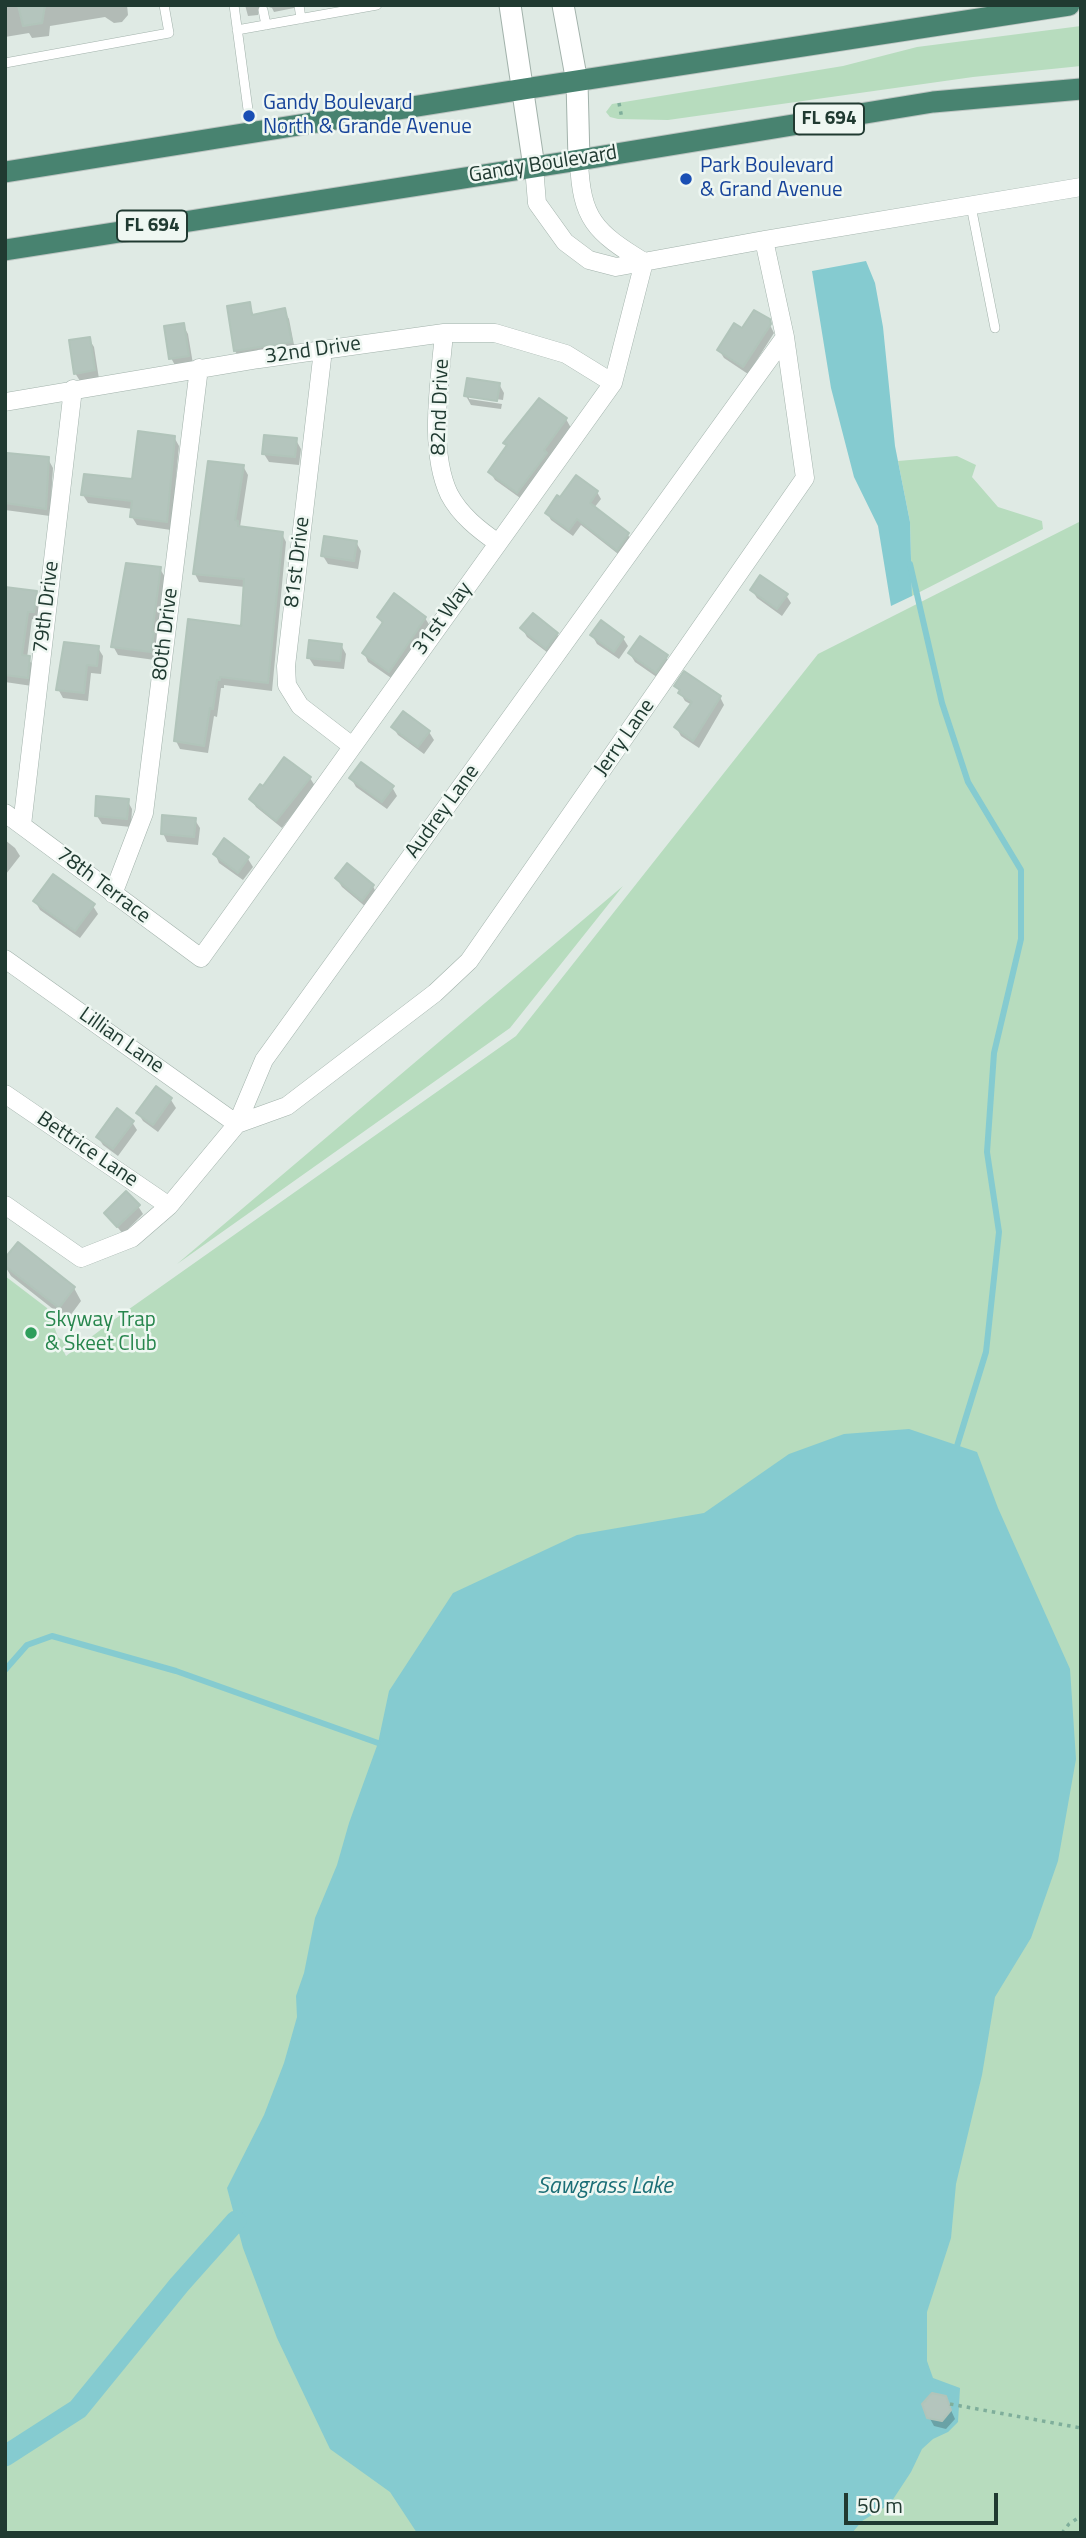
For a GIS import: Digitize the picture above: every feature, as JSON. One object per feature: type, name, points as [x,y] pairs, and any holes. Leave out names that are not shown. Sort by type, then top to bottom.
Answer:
[{"type":"highway","points":[[5,172],[1069,5]]},
{"type":"highway","name":"Gandy Boulevard","points":[[5,250],[933,102],[1081,89]]},
{"type":"street","points":[[510,5],[524,89],[537,203],[565,242],[589,260],[616,267],[1081,187]]},
{"type":"street","points":[[563,5],[578,82],[580,189],[592,222],[611,242],[644,262]]},
{"type":"street","name":"Jerry Lane","points":[[237,1124],[287,1105],[435,993],[469,961],[805,478],[785,337],[764,240]]},
{"type":"street","name":"31st Way","points":[[201,958],[613,383],[644,262]]},
{"type":"street","name":"32nd Drive","points":[[5,402],[199,368],[444,333],[495,333],[566,354],[613,383]]},
{"type":"street","name":"82nd Drive","points":[[444,333],[438,405],[439,462],[450,495],[473,525],[498,543]]},
{"type":"street","name":"Audrey Lane","points":[[5,1205],[81,1258],[132,1238],[169,1206],[237,1124],[264,1060],[785,337]]},
{"type":"street","name":"81st Drive","points":[[323,350],[286,666],[287,685],[300,706],[352,746]]},
{"type":"street","name":"80th Drive","points":[[113,894],[144,813],[199,368]]},
{"type":"street","name":"79th Drive","points":[[22,825],[73,389]]},
{"type":"street","name":"78th Terrace","points":[[5,813],[201,958]]},
{"type":"street","name":"Lillian Lane","points":[[5,959],[237,1124]]},
{"type":"street","name":"Bettrice Lane","points":[[5,1094],[169,1206]]},
{"type":"lane","points":[[5,63],[170,33],[164,5]]},
{"type":"lane","points":[[234,5],[251,132]]},
{"type":"lane","points":[[299,5],[300,19]]},
{"type":"lane","points":[[237,30],[345,8],[377,5]]},
{"type":"lane","points":[[263,10],[266,25]]},
{"type":"lane","points":[[971,206],[995,328]]},
{"type":"path","points":[[619,103],[622,119]]},
{"type":"path","points":[[950,2404],[1081,2428]]},
{"type":"path","points":[[1062,2533],[1081,2516]]},
{"type":"green space","points":[[1081,26],[1081,66],[973,77],[668,120],[618,119],[610,117],[606,112],[612,104],[843,66],[917,47]]},
{"type":"green space","points":[[957,456],[976,465],[972,477],[998,507],[1042,521],[1043,529],[912,596],[910,522],[898,461]]},
{"type":"green space","points":[[1081,521],[1081,2533],[5,2533],[5,1276],[47,1308],[58,1337],[68,1344],[62,1348],[66,1356],[516,1036],[818,654]]},
{"type":"green space","points":[[623,886],[510,1028],[177,1264]]},
{"type":"water","points":[[866,261],[875,283],[883,327],[895,446],[910,522],[912,596],[891,606],[878,526],[854,477],[831,388],[812,271]]},
{"type":"water","name":"Sawgrass Lake","points":[[909,1429],[977,1452],[998,1508],[1070,1669],[1076,1759],[1058,1861],[1031,1938],[995,1997],[982,2075],[956,2184],[951,2238],[927,2312],[927,2361],[933,2378],[960,2388],[958,2422],[922,2449],[890,2504],[862,2521],[852,2533],[417,2533],[390,2492],[330,2449],[277,2338],[243,2248],[227,2188],[264,2115],[284,2063],[297,2017],[296,1996],[304,1973],[315,1918],[337,1865],[378,1743],[389,1691],[453,1593],[577,1535],[704,1513],[789,1454],[844,1434]]},
{"type":"building","points":[[18,5],[45,5],[42,23],[23,26]]},
{"type":"building","points":[[250,302],[252,315],[285,308],[292,342],[234,351],[227,306]]},
{"type":"building","points":[[754,310],[770,319],[771,324],[743,367],[717,350],[734,323],[742,328]]},
{"type":"building","points":[[184,323],[189,356],[169,359],[164,326]]},
{"type":"building","points":[[90,337],[95,370],[74,374],[69,340]]},
{"type":"building","points":[[467,378],[500,383],[497,401],[464,396]]},
{"type":"building","points":[[539,398],[567,418],[544,450],[547,453],[517,493],[488,472],[507,445],[503,443]]},
{"type":"building","points":[[138,431],[175,436],[167,522],[130,517],[132,501],[81,495],[84,474],[132,479]]},
{"type":"building","points":[[264,435],[297,438],[295,457],[262,454]]},
{"type":"building","points":[[7,453],[49,457],[46,509],[5,503]]},
{"type":"building","points":[[208,461],[244,465],[235,520],[238,521],[238,526],[283,532],[268,683],[220,677],[220,680],[217,680],[213,709],[210,708],[204,746],[174,741],[188,619],[241,626],[244,579],[193,574]]},
{"type":"building","points":[[576,475],[598,491],[590,503],[629,533],[617,551],[577,519],[569,530],[545,513]]},
{"type":"building","points":[[324,536],[357,541],[354,561],[321,556]]},
{"type":"building","points":[[126,563],[161,567],[151,652],[111,647]]},
{"type":"building","points":[[760,575],[788,594],[777,609],[750,590]]},
{"type":"building","points":[[5,587],[37,591],[34,612],[28,612],[22,655],[30,656],[28,678],[5,675]]},
{"type":"building","points":[[394,593],[426,617],[389,672],[362,653],[383,622],[377,617]]},
{"type":"building","points":[[533,613],[558,633],[546,649],[520,628]]},
{"type":"building","points":[[601,620],[624,637],[614,652],[590,635]]},
{"type":"building","points":[[640,636],[668,655],[656,673],[628,653]]},
{"type":"building","points":[[309,640],[342,644],[340,661],[307,658]]},
{"type":"building","points":[[64,642],[99,646],[97,666],[87,665],[84,693],[56,690]]},
{"type":"building","points":[[684,671],[721,696],[693,741],[674,727],[692,702],[678,693],[680,690],[674,686]]},
{"type":"building","points":[[403,711],[430,731],[418,747],[391,727]]},
{"type":"building","points":[[284,757],[311,777],[276,821],[249,799],[260,784],[263,786]]},
{"type":"building","points":[[361,762],[394,786],[382,802],[349,778]]},
{"type":"building","points":[[96,796],[129,799],[127,819],[95,816]]},
{"type":"building","points":[[162,815],[196,818],[194,837],[161,834]]},
{"type":"building","points":[[224,838],[249,857],[238,873],[213,854]]},
{"type":"building","points":[[347,863],[374,885],[362,901],[335,878]]},
{"type":"building","points":[[53,874],[95,904],[75,931],[33,901]]},
{"type":"building","points":[[156,1086],[172,1098],[153,1125],[136,1113]]},
{"type":"building","points":[[117,1108],[134,1121],[113,1149],[96,1137]]},
{"type":"building","points":[[126,1191],[140,1205],[117,1227],[104,1213]]},
{"type":"building","points":[[18,1242],[75,1287],[59,1308],[5,1266],[5,1258]]},
{"type":"building","points":[[932,2393],[946,2396],[951,2410],[942,2421],[927,2418],[922,2404]]},
{"type":"waterway","points":[[910,564],[942,703],[968,782],[1021,870],[1021,939],[994,1053],[987,1152],[999,1232],[986,1352],[957,1446]]},
{"type":"waterway","points":[[5,1670],[27,1645],[52,1636],[176,1671],[378,1743]]},
{"type":"waterway","points":[[5,2456],[78,2409],[179,2285],[236,2221]]},
{"type":"place","name":"Gandy Boulevard North & Grande Avenue","points":[[249,116]]},
{"type":"place","name":"Park Boulevard & Grand Avenue","points":[[686,179]]},
{"type":"place","name":"Skyway Trap & Skeet Club","points":[[31,1333]]}]
